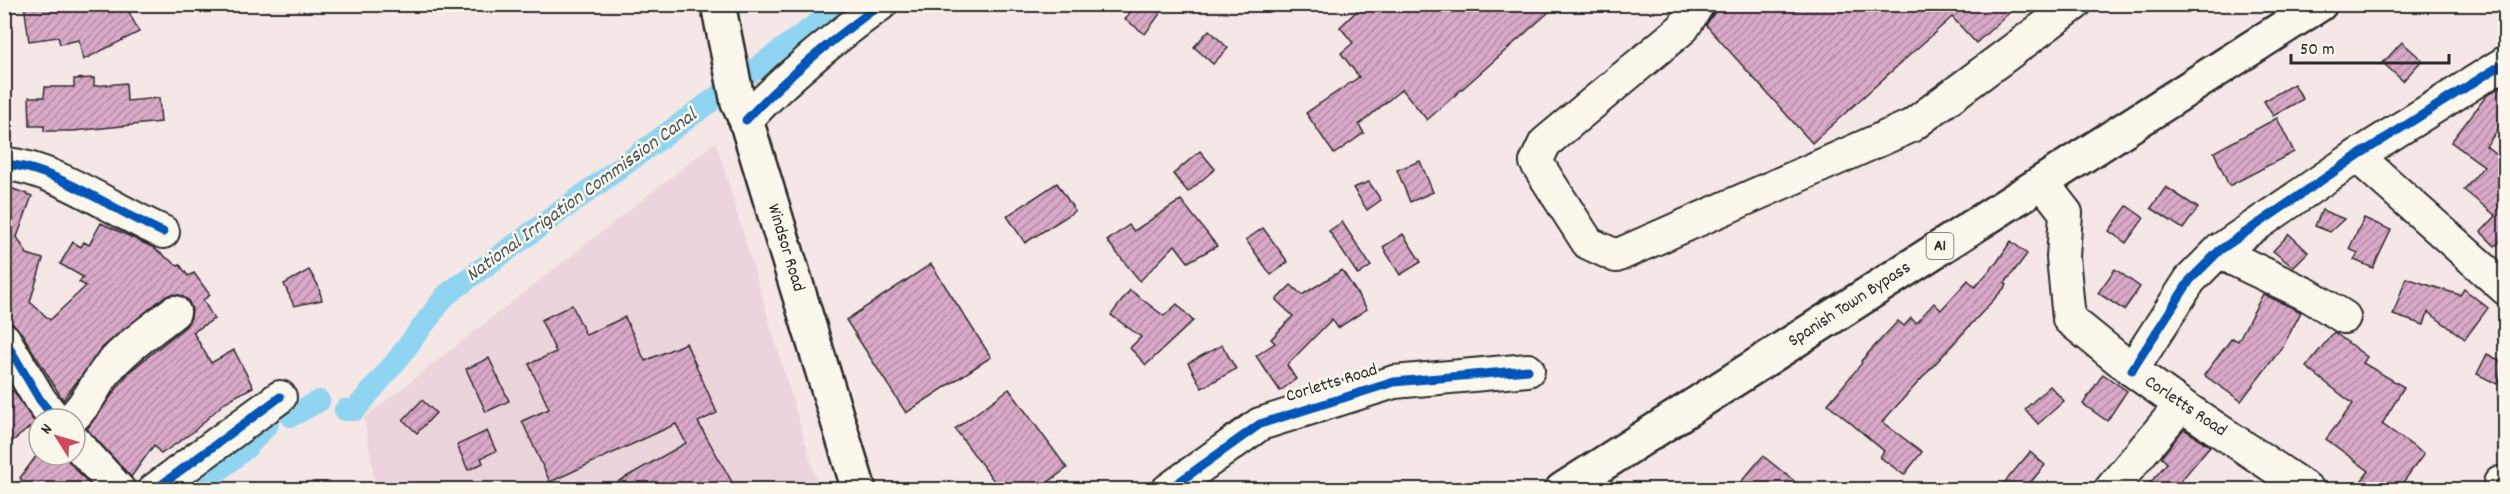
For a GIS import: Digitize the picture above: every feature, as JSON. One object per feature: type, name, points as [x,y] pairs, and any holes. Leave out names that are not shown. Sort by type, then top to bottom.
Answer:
[{"type":"main road","name":"Windsor Road","points":[[718,4],[742,111],[859,489]]},
{"type":"main road","name":"Spanish Town Bypass","points":[[1562,489],[2320,4]]},
{"type":"street","points":[[742,111],[771,93],[821,48],[881,4]]},
{"type":"street","points":[[1698,4],[1683,28],[1545,143],[1536,162],[1588,243],[1616,255],[1911,126],[2075,4]]},
{"type":"street","points":[[2132,370],[2190,280],[2220,250],[2357,156],[2505,62]]},
{"type":"street","points":[[2357,156],[2505,289]]},
{"type":"street","points":[[4,164],[21,165],[163,232]]},
{"type":"street","name":"Corletts Road","points":[[2042,182],[2066,213],[2063,257],[2069,319],[2132,370],[2181,405],[2308,489]]},
{"type":"street","points":[[2220,250],[2344,317]]},
{"type":"street","points":[[84,407],[95,385],[111,364],[174,312]]},
{"type":"street","points":[[4,339],[46,407]]},
{"type":"street","name":"Corletts Road","points":[[1167,489],[1260,424],[1394,382],[1528,370]]},
{"type":"street","points":[[154,489],[280,397]]},
{"type":"street","points":[[2110,489],[2181,405]]},
{"type":"street","points":[[87,455],[119,489]]},
{"type":"shaded area","points":[[716,142],[819,489],[376,489],[364,418]]},
{"type":"building","points":[[24,4],[125,4],[139,32],[83,60],[79,40],[60,44],[58,37],[29,41]]},
{"type":"building","points":[[1136,4],[1167,4],[1145,34],[1125,19]]},
{"type":"building","points":[[1364,4],[1558,4],[1427,120],[1402,89],[1359,125],[1364,133],[1334,154],[1306,113],[1359,77],[1341,53],[1353,43],[1340,27]]},
{"type":"building","points":[[1723,4],[2019,4],[1976,43],[1952,17],[1812,143],[1706,25]]},
{"type":"building","points":[[1209,30],[1228,48],[1213,64],[1194,47]]},
{"type":"building","points":[[2402,42],[2422,60],[2403,81],[2383,63]]},
{"type":"building","points":[[94,78],[94,86],[126,83],[127,101],[159,98],[161,122],[73,131],[44,131],[44,126],[30,126],[29,97],[44,97],[45,87],[74,87],[74,79]]},
{"type":"building","points":[[2294,84],[2303,99],[2273,116],[2264,101]]},
{"type":"building","points":[[2505,84],[2505,120],[2486,146],[2505,161],[2505,237],[2495,246],[2481,232],[2496,216],[2464,190],[2484,166],[2451,142],[2487,95]]},
{"type":"building","points":[[2277,118],[2294,152],[2229,186],[2214,152]]},
{"type":"building","points":[[1200,151],[1215,169],[1188,192],[1173,174]]},
{"type":"building","points":[[1420,161],[1433,192],[1410,202],[1397,170]]},
{"type":"building","points":[[1369,182],[1381,200],[1367,210],[1353,188]]},
{"type":"building","points":[[1057,183],[1075,211],[1025,243],[1007,216]]},
{"type":"building","points":[[8,187],[32,196],[17,237],[27,254],[43,259],[30,302],[50,320],[86,286],[79,282],[83,277],[60,264],[73,242],[81,247],[84,242],[89,245],[101,223],[152,247],[178,266],[180,265],[188,276],[194,273],[210,295],[203,300],[214,319],[193,332],[211,363],[234,350],[253,387],[225,402],[193,432],[161,454],[154,445],[131,477],[87,429],[129,372],[186,326],[191,318],[192,309],[188,300],[180,295],[171,294],[163,298],[103,347],[63,400],[25,336],[4,318],[4,197]]},
{"type":"building","points":[[2166,187],[2198,208],[2183,229],[2151,208]]},
{"type":"building","points":[[1181,200],[1217,246],[1188,262],[1175,245],[1140,281],[1107,241],[1129,225],[1134,231]]},
{"type":"building","points":[[2127,206],[2144,218],[2126,243],[2109,231]]},
{"type":"building","points":[[2322,210],[2344,219],[2330,232],[2315,226]]},
{"type":"building","points":[[2364,218],[2391,230],[2373,268],[2354,260],[2358,253],[2349,249]]},
{"type":"building","points":[[1342,222],[1371,266],[1358,275],[1329,231]]},
{"type":"building","points":[[1263,228],[1288,262],[1271,275],[1246,240]]},
{"type":"building","points":[[1403,234],[1421,262],[1400,275],[1383,247]]},
{"type":"building","points":[[2289,234],[2308,252],[2293,267],[2273,251]]},
{"type":"building","points":[[2011,241],[2027,254],[2005,283],[2007,285],[1882,422],[1922,452],[1904,475],[1880,457],[1884,451],[1828,404],[1862,363],[1861,361],[1898,321],[1904,326],[1911,318],[1916,323],[1934,303],[1941,310],[1968,280],[1975,287],[1997,262]]},
{"type":"building","points":[[931,264],[991,357],[906,413],[846,320]]},
{"type":"building","points":[[2115,269],[2140,287],[2124,310],[2098,293]]},
{"type":"building","points":[[309,270],[318,285],[322,300],[294,306],[284,284]]},
{"type":"building","points":[[1342,270],[1367,309],[1338,328],[1332,319],[1287,365],[1296,379],[1280,391],[1256,356],[1275,343],[1271,339],[1293,316],[1276,300],[1291,285],[1302,295]]},
{"type":"building","points":[[2406,278],[2460,295],[2464,289],[2488,308],[2465,339],[2428,312],[2424,325],[2393,315]]},
{"type":"building","points":[[1130,290],[1164,316],[1177,304],[1193,321],[1146,365],[1130,348],[1141,337],[1111,315]]},
{"type":"building","points":[[2263,294],[2301,312],[2283,346],[2241,401],[2204,375],[2232,338],[2238,341]]},
{"type":"building","points":[[572,305],[586,335],[625,317],[645,361],[686,343],[717,413],[698,422],[736,489],[605,489],[686,443],[676,424],[550,482],[522,421],[549,409],[529,364],[556,352],[541,320]]},
{"type":"building","points":[[2334,332],[2367,357],[2363,363],[2404,387],[2382,424],[2424,454],[2398,489],[2355,489],[2369,471],[2326,439],[2353,404],[2306,367]]},
{"type":"building","points":[[1222,345],[1236,369],[1202,388],[1188,363]]},
{"type":"building","points":[[2487,354],[2505,363],[2497,384],[2477,374]]},
{"type":"building","points":[[489,358],[509,401],[486,412],[466,369]]},
{"type":"building","points":[[2103,374],[2127,391],[2107,421],[2083,404]]},
{"type":"building","points":[[2050,386],[2064,401],[2038,424],[2025,409]]},
{"type":"building","points":[[1009,389],[1067,468],[1039,489],[1000,489],[955,429]]},
{"type":"building","points":[[13,390],[27,411],[27,429],[4,448],[4,397]]},
{"type":"building","points":[[422,400],[436,413],[417,433],[403,420]]},
{"type":"building","points":[[2184,429],[2210,446],[2174,489],[2145,489],[2167,463],[2161,457]]},
{"type":"building","points":[[487,431],[496,451],[481,458],[483,463],[468,470],[457,445]]},
{"type":"building","points":[[2030,452],[2045,465],[2025,489],[1999,489]]},
{"type":"building","points":[[1763,456],[1804,489],[1735,489]]},
{"type":"building","points":[[28,467],[74,467],[94,489],[14,489],[22,480],[20,478]]},
{"type":"waterway","name":"National Irrigation Commission Canal","points":[[345,410],[355,410],[397,360],[446,295],[844,4]]},
{"type":"waterway","name":"National Irrigation Commission Canal","points":[[291,416],[319,401]]},
{"type":"waterway","name":"National Irrigation Commission Canal","points":[[195,490],[246,448],[268,424]]},
{"type":"cycle path","points":[[746,120],[811,59],[881,4]]},
{"type":"cycle path","points":[[2132,370],[2190,280],[2220,250],[2357,156],[2506,62]]},
{"type":"cycle path","points":[[4,164],[44,173],[163,232]]},
{"type":"cycle path","points":[[4,339],[46,407]]},
{"type":"cycle path","points":[[1168,490],[1260,424],[1394,382],[1528,370]]},
{"type":"cycle path","points":[[154,490],[280,397]]}]
